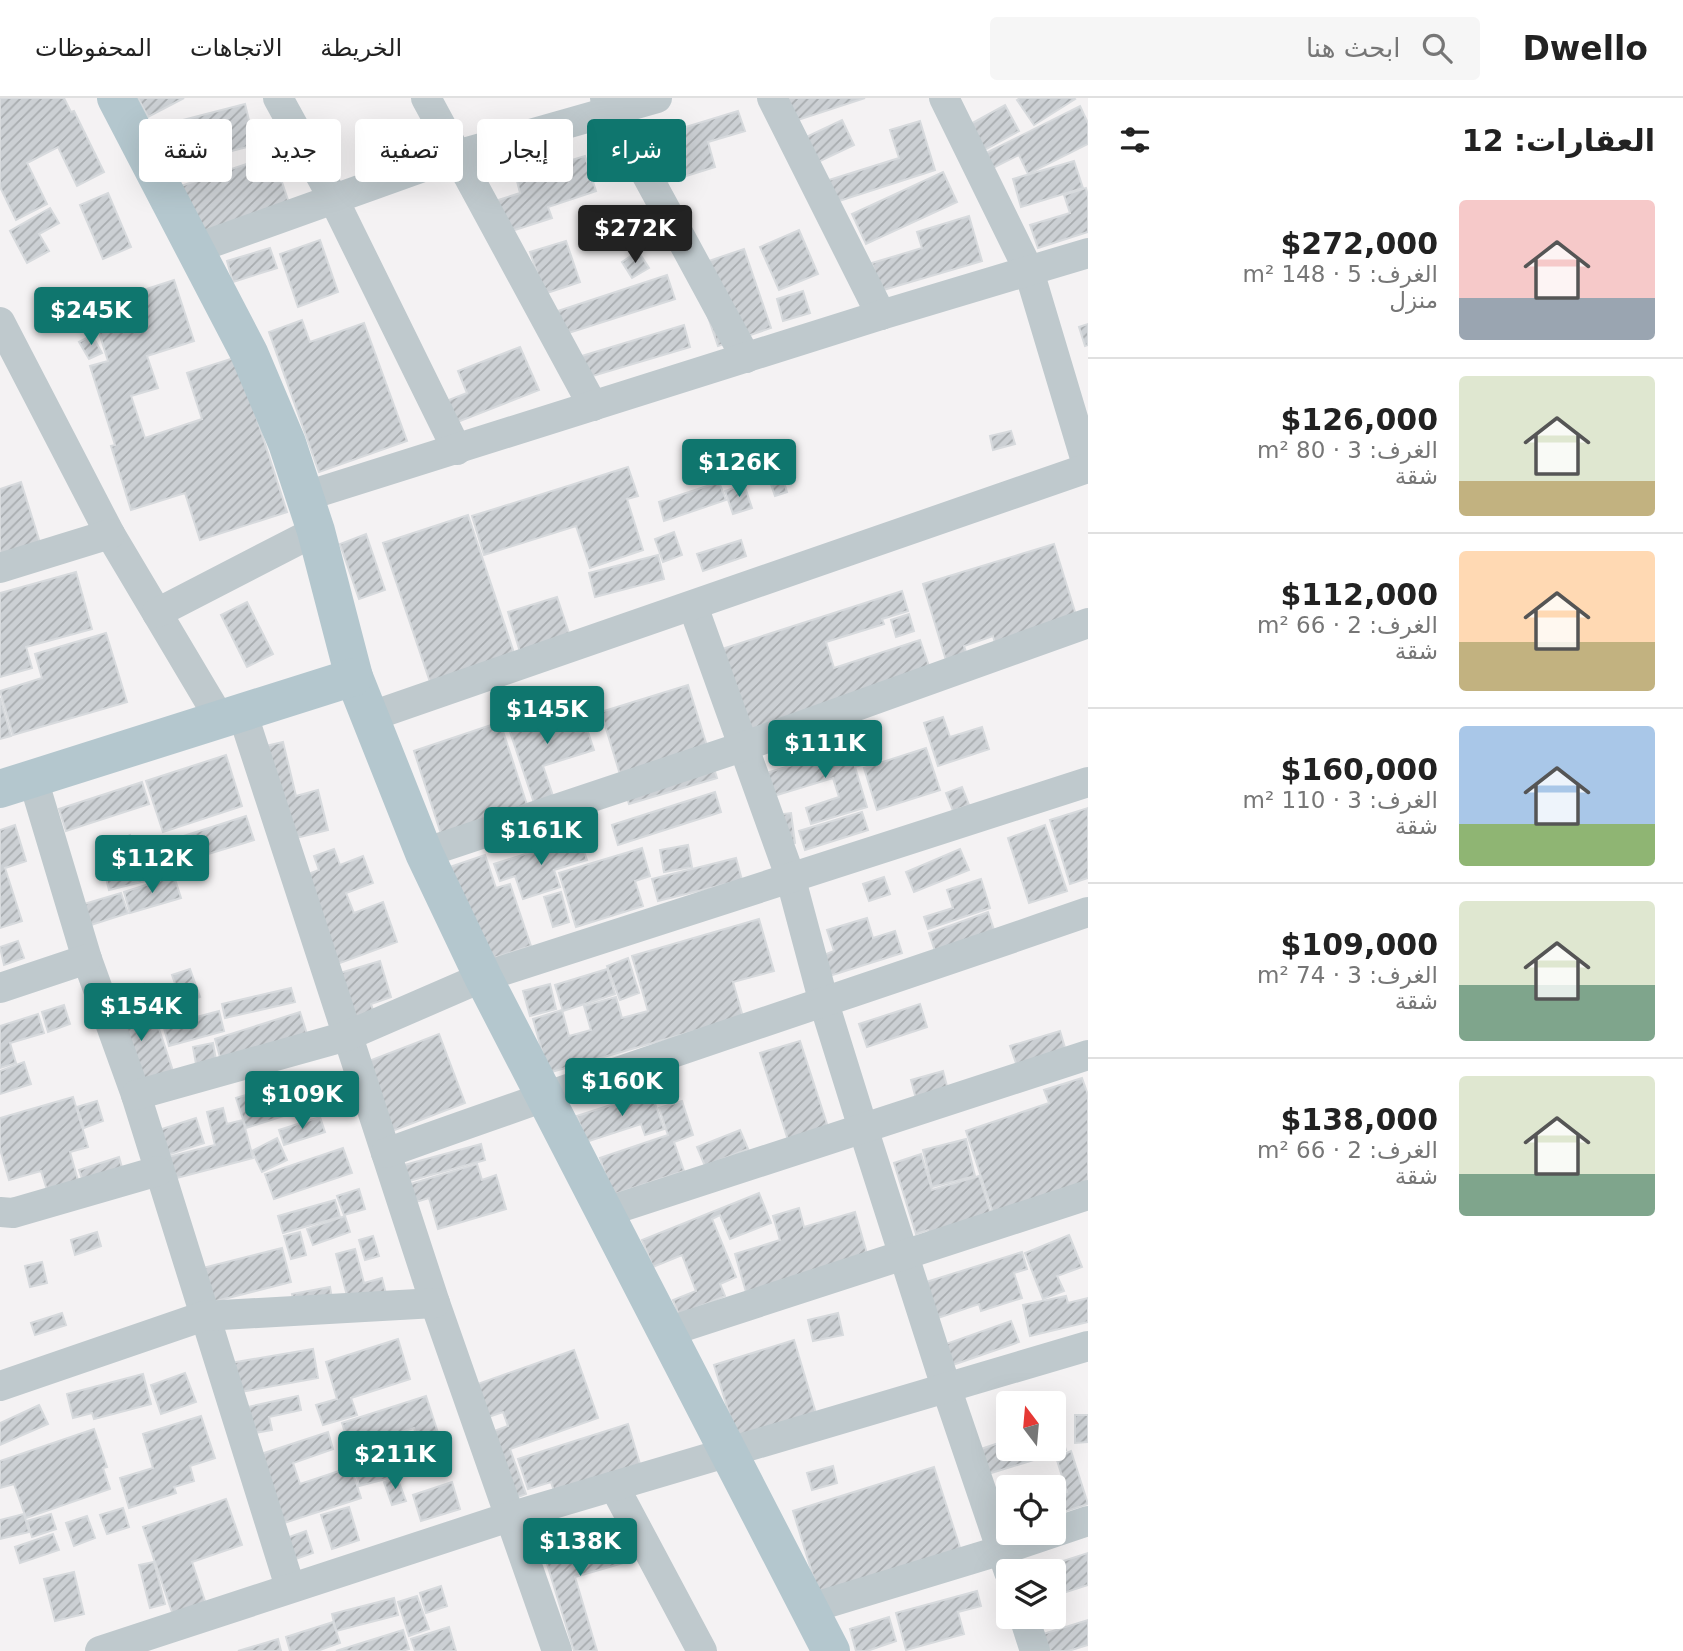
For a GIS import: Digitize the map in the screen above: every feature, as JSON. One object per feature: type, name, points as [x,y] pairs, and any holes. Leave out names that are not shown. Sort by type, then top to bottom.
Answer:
[{"type":"main road","points":[[116,98],[263,384],[311,513],[354,677],[424,853],[483,977],[831,1651]]},
{"type":"main road","points":[[17,784],[354,677]]},
{"type":"street","points":[[278,98],[334,200],[457,450]]},
{"type":"street","points":[[426,98],[437,119]]},
{"type":"street","points":[[463,153],[608,104],[657,98]]},
{"type":"street","points":[[772,98],[881,315]]},
{"type":"street","points":[[369,717],[1088,468],[1029,271],[944,98]]},
{"type":"street","points":[[608,104],[746,358]]},
{"type":"street","points":[[463,166],[593,406]]},
{"type":"street","points":[[194,249],[383,182]]},
{"type":"street","points":[[157,613],[311,513],[457,450],[881,315],[1088,253]]},
{"type":"street","points":[[0,323],[110,534],[157,613],[231,715],[347,1037],[435,1303],[556,1651]]},
{"type":"street","points":[[0,568],[110,534]]},
{"type":"street","points":[[693,606],[790,876],[824,1003],[863,1128],[1004,1559]]},
{"type":"street","points":[[424,853],[743,747],[1088,623]]},
{"type":"street","points":[[136,1095],[347,1037],[483,977],[1088,782]]},
{"type":"street","points":[[17,784],[87,959],[136,1095],[289,1587]]},
{"type":"street","points":[[386,1153],[545,1095],[1088,912]]},
{"type":"street","points":[[0,988],[87,959]]},
{"type":"street","points":[[606,1212],[1088,1055]]},
{"type":"street","points":[[0,1212],[13,1213],[158,1171]]},
{"type":"street","points":[[667,1332],[1088,1195]]},
{"type":"street","points":[[0,1386],[204,1316],[435,1303]]},
{"type":"street","points":[[104,1650],[289,1587],[509,1517],[1088,1346]]},
{"type":"street","points":[[614,1486],[702,1651]]},
{"type":"street","points":[[1009,1559],[1088,1521]]},
{"type":"street","points":[[808,1609],[996,1563]]},
{"type":"street","points":[[1028,1629],[1035,1651]]},
{"type":"building","points":[[0,98],[64,98],[71,112],[74,111],[104,172],[77,186],[58,147],[27,163],[47,204],[16,220],[0,187]]},
{"type":"building","points":[[138,98],[184,98],[148,117]]},
{"type":"building","points":[[788,98],[865,98],[789,123]]},
{"type":"building","points":[[1075,99],[1034,125],[1017,100]]},
{"type":"building","points":[[245,104],[249,119],[246,119],[246,147],[232,151],[232,119],[187,119]]},
{"type":"building","points":[[1005,105],[1019,131],[981,152],[967,126]]},
{"type":"building","points":[[1080,106],[1088,123],[1088,144],[1028,174],[1019,155],[993,168],[986,153]]},
{"type":"building","points":[[738,111],[745,131],[708,142],[715,167],[686,176],[686,127]]},
{"type":"building","points":[[842,120],[854,145],[814,164],[802,139]]},
{"type":"building","points":[[920,121],[935,170],[833,203],[826,181],[899,158],[890,130]]},
{"type":"building","points":[[585,156],[587,182],[593,182],[596,191],[548,207],[552,218],[502,234],[492,202],[520,193],[517,182],[573,182],[573,160]]},
{"type":"building","points":[[1074,161],[1083,188],[1021,207],[1013,179]]},
{"type":"building","points":[[246,164],[246,182],[282,182],[291,209],[199,240],[181,186],[193,182],[232,182],[232,169]]},
{"type":"building","points":[[943,172],[957,202],[866,244],[852,214]]},
{"type":"building","points":[[1086,188],[1088,232],[1038,248],[1030,225],[1070,213],[1064,195]]},
{"type":"building","points":[[108,193],[131,247],[103,259],[80,205]]},
{"type":"building","points":[[50,208],[59,223],[39,234],[49,251],[27,263],[10,231]]},
{"type":"building","points":[[969,216],[982,261],[880,291],[872,263],[922,248],[917,232]]},
{"type":"building","points":[[799,230],[818,274],[779,290],[760,247]]},
{"type":"building","points":[[320,240],[338,292],[298,307],[280,254]]},
{"type":"building","points":[[566,241],[580,282],[544,294],[530,252]]},
{"type":"building","points":[[270,248],[277,268],[233,282],[227,261]]},
{"type":"building","points":[[744,249],[771,328],[718,346],[691,267]]},
{"type":"building","points":[[638,251],[649,268],[632,278],[622,262]]},
{"type":"building","points":[[667,275],[675,299],[559,336],[552,313]]},
{"type":"building","points":[[174,280],[194,341],[147,356],[158,388],[131,396],[145,438],[202,419],[187,373],[237,357],[287,512],[200,540],[185,493],[131,510],[111,446],[115,445],[90,366],[108,361],[97,326],[122,318],[116,299]]},
{"type":"building","points":[[803,291],[810,313],[783,321],[777,299]]},
{"type":"building","points":[[302,320],[310,342],[364,323],[407,441],[319,472],[269,332]]},
{"type":"building","points":[[1088,324],[1088,345],[1085,346],[1079,327]]},
{"type":"building","points":[[684,325],[690,347],[579,380],[572,359]]},
{"type":"building","points":[[92,335],[102,353],[89,359],[79,342]]},
{"type":"building","points":[[520,347],[539,390],[455,423],[446,401],[467,393],[458,371]]},
{"type":"building","points":[[1011,431],[1015,444],[993,450],[990,436]]},
{"type":"building","points":[[628,467],[638,496],[627,499],[643,550],[590,568],[576,526],[484,555],[472,516]]},
{"type":"building","points":[[781,472],[787,492],[775,496],[768,476]]},
{"type":"building","points":[[21,482],[41,546],[0,559],[0,489]]},
{"type":"building","points":[[719,482],[726,500],[664,521],[659,502]]},
{"type":"building","points":[[744,484],[752,508],[733,514],[725,491]]},
{"type":"building","points":[[468,515],[516,659],[432,688],[383,543]]},
{"type":"building","points":[[674,532],[682,555],[663,562],[655,539]]},
{"type":"building","points":[[366,534],[385,590],[359,599],[340,544]]},
{"type":"building","points":[[741,540],[746,556],[703,571],[697,554]]},
{"type":"building","points":[[1054,544],[1080,628],[998,653],[993,636],[964,646],[969,661],[948,667],[923,584]]},
{"type":"building","points":[[658,555],[664,579],[595,597],[589,573]]},
{"type":"building","points":[[76,572],[92,629],[26,647],[32,668],[0,677],[0,593]]},
{"type":"building","points":[[902,591],[908,611],[882,619],[884,624],[826,642],[834,668],[920,640],[931,672],[742,733],[716,651]]},
{"type":"building","points":[[557,597],[570,636],[520,652],[508,612]]},
{"type":"building","points":[[247,602],[273,654],[247,667],[221,615]]},
{"type":"building","points":[[909,614],[914,631],[896,637],[891,620]]},
{"type":"building","points":[[106,633],[127,702],[13,735],[0,691],[42,678],[35,654]]},
{"type":"building","points":[[688,685],[717,778],[629,804],[601,712]]},
{"type":"building","points":[[0,698],[11,736],[0,739]]},
{"type":"building","points":[[562,705],[569,725],[584,720],[594,750],[543,766],[553,796],[534,803],[507,723]]},
{"type":"building","points":[[943,717],[950,737],[982,727],[989,749],[938,766],[924,723]]},
{"type":"building","points":[[500,722],[529,811],[443,840],[414,751]]},
{"type":"building","points":[[875,740],[881,759],[855,767],[867,807],[811,824],[806,808],[839,797],[833,778],[764,799],[756,776]]},
{"type":"building","points":[[283,742],[296,796],[318,790],[328,830],[280,842],[257,748]]},
{"type":"building","points":[[926,748],[940,790],[877,810],[864,768]]},
{"type":"building","points":[[226,755],[242,806],[163,832],[146,781]]},
{"type":"building","points":[[142,782],[149,804],[66,831],[59,809]]},
{"type":"building","points":[[962,787],[969,805],[953,811],[946,793]]},
{"type":"building","points":[[715,792],[721,812],[618,845],[612,825]]},
{"type":"building","points":[[1088,808],[1088,878],[1070,884],[1050,820]]},
{"type":"building","points":[[862,812],[868,830],[805,850],[799,831]]},
{"type":"building","points":[[791,813],[795,843],[780,846],[775,815]]},
{"type":"building","points":[[246,816],[254,840],[172,865],[165,842]]},
{"type":"building","points":[[15,825],[26,861],[5,868],[22,921],[0,928],[0,830]]},
{"type":"building","points":[[1045,825],[1067,891],[1029,903],[1008,838]]},
{"type":"building","points":[[130,835],[139,851],[112,865],[104,849]]},
{"type":"building","points":[[579,837],[587,860],[554,870],[560,887],[523,899],[515,876],[500,881],[494,864]]},
{"type":"building","points":[[688,845],[692,867],[664,872],[660,850]]},
{"type":"building","points":[[642,848],[650,876],[635,881],[643,906],[576,927],[559,873]]},
{"type":"building","points":[[334,849],[340,865],[363,856],[373,883],[346,893],[354,913],[383,902],[397,942],[321,970],[289,881],[319,870],[314,856]]},
{"type":"building","points":[[960,849],[969,870],[914,892],[906,872]]},
{"type":"building","points":[[151,851],[158,878],[109,890],[105,874],[131,867],[128,857]]},
{"type":"building","points":[[485,855],[496,888],[510,884],[531,946],[481,962],[450,867]]},
{"type":"building","points":[[736,858],[742,880],[658,901],[652,879]]},
{"type":"building","points":[[174,876],[181,898],[130,913],[124,892]]},
{"type":"building","points":[[884,877],[890,894],[869,901],[863,884]]},
{"type":"building","points":[[981,879],[990,908],[928,929],[924,917],[953,908],[947,890]]},
{"type":"building","points":[[561,892],[569,922],[553,927],[544,897]]},
{"type":"building","points":[[121,893],[128,913],[88,926],[81,905]]},
{"type":"building","points":[[988,912],[994,930],[935,951],[929,933]]},
{"type":"building","points":[[867,918],[873,938],[895,931],[902,953],[823,978],[816,958],[834,951],[827,930]]},
{"type":"building","points":[[759,919],[774,971],[733,982],[743,1017],[548,1073],[533,1019],[562,1010],[569,1036],[591,1030],[584,1006],[616,997],[622,1018],[648,1011],[632,956]]},
{"type":"building","points":[[18,941],[24,958],[4,965],[0,947]]},
{"type":"building","points":[[628,958],[639,993],[620,1000],[607,966]]},
{"type":"building","points":[[380,961],[391,997],[371,1004],[380,1031],[341,1043],[320,979]]},
{"type":"building","points":[[190,969],[200,997],[182,1004],[172,975]]},
{"type":"building","points":[[607,969],[615,994],[563,1011],[555,985]]},
{"type":"building","points":[[144,984],[179,1089],[137,1102],[103,997]]},
{"type":"building","points":[[550,984],[556,1009],[530,1016],[523,991]]},
{"type":"building","points":[[291,988],[295,1002],[225,1018],[222,1004]]},
{"type":"building","points":[[920,1004],[927,1027],[867,1047],[859,1024]]},
{"type":"building","points":[[64,1005],[70,1024],[48,1032],[42,1012]]},
{"type":"building","points":[[186,1007],[189,1019],[219,1011],[224,1031],[169,1046],[160,1014]]},
{"type":"building","points":[[300,1012],[307,1034],[221,1061],[215,1039]]},
{"type":"building","points":[[38,1014],[44,1033],[10,1043],[16,1063],[0,1068],[0,1026]]},
{"type":"building","points":[[1060,1031],[1066,1051],[1017,1066],[1010,1046]]},
{"type":"building","points":[[439,1034],[465,1103],[387,1133],[361,1064]]},
{"type":"building","points":[[800,1041],[828,1127],[788,1140],[760,1053]]},
{"type":"building","points":[[213,1043],[216,1060],[196,1064],[193,1047]]},
{"type":"building","points":[[24,1062],[31,1084],[0,1094],[0,1071]]},
{"type":"building","points":[[943,1071],[948,1090],[916,1099],[911,1080]]},
{"type":"building","points":[[315,1074],[324,1103],[246,1128],[236,1098]]},
{"type":"building","points":[[1082,1078],[1088,1095],[1088,1182],[993,1213],[966,1131],[1049,1103],[1044,1090]]},
{"type":"building","points":[[651,1092],[664,1129],[645,1135],[641,1124],[586,1142],[577,1116]]},
{"type":"building","points":[[73,1097],[88,1147],[70,1152],[79,1184],[48,1193],[41,1171],[9,1180],[0,1149],[0,1118]]},
{"type":"building","points":[[97,1101],[103,1121],[84,1128],[77,1107]]},
{"type":"building","points":[[682,1101],[693,1135],[674,1142],[684,1171],[612,1195],[600,1158],[668,1135],[659,1108]]},
{"type":"building","points":[[223,1108],[227,1124],[243,1120],[253,1158],[169,1180],[164,1158],[215,1145],[207,1112]]},
{"type":"building","points":[[320,1117],[325,1132],[284,1145],[279,1130]]},
{"type":"building","points":[[196,1118],[204,1143],[161,1157],[153,1132]]},
{"type":"building","points":[[740,1130],[748,1149],[705,1166],[697,1147]]},
{"type":"building","points":[[277,1138],[287,1160],[262,1172],[252,1151]]},
{"type":"building","points":[[966,1139],[975,1176],[932,1187],[923,1150]]},
{"type":"building","points":[[481,1144],[485,1160],[402,1183],[397,1167]]},
{"type":"building","points":[[343,1148],[352,1173],[274,1199],[265,1174]]},
{"type":"building","points":[[921,1154],[932,1190],[979,1176],[991,1214],[929,1234],[928,1230],[916,1234],[894,1163]]},
{"type":"building","points":[[119,1157],[125,1178],[86,1190],[79,1170]]},
{"type":"building","points":[[477,1164],[482,1180],[496,1175],[506,1209],[438,1229],[429,1198],[409,1204],[404,1186]]},
{"type":"building","points":[[359,1189],[365,1209],[344,1215],[337,1196]]},
{"type":"building","points":[[759,1193],[771,1223],[730,1239],[720,1215],[712,1219],[736,1277],[720,1284],[725,1296],[679,1315],[673,1300],[696,1291],[682,1255],[653,1267],[642,1240]]},
{"type":"building","points":[[335,1200],[340,1217],[283,1233],[278,1216]]},
{"type":"building","points":[[799,1208],[804,1227],[855,1212],[868,1257],[746,1292],[735,1254],[780,1240],[773,1216]]},
{"type":"building","points":[[345,1216],[350,1232],[313,1245],[307,1229]]},
{"type":"building","points":[[97,1232],[101,1246],[75,1255],[71,1240]]},
{"type":"building","points":[[300,1232],[306,1255],[291,1259],[284,1236]]},
{"type":"building","points":[[1069,1235],[1082,1267],[1057,1276],[1064,1291],[1043,1299],[1025,1253]]},
{"type":"building","points":[[373,1236],[379,1256],[365,1260],[359,1240]]},
{"type":"building","points":[[282,1248],[291,1282],[208,1303],[199,1269]]},
{"type":"building","points":[[355,1249],[364,1283],[382,1278],[387,1298],[350,1307],[336,1254]]},
{"type":"building","points":[[1022,1252],[1027,1269],[1014,1273],[1022,1298],[981,1311],[979,1304],[935,1319],[923,1283]]},
{"type":"building","points":[[42,1262],[47,1283],[30,1287],[25,1266]]},
{"type":"building","points":[[330,1287],[333,1305],[296,1312],[292,1294]]},
{"type":"building","points":[[1066,1296],[1068,1303],[1088,1298],[1088,1322],[1030,1336],[1023,1305]]},
{"type":"building","points":[[62,1313],[66,1325],[35,1335],[31,1323]]},
{"type":"building","points":[[838,1313],[843,1335],[813,1341],[808,1320]]},
{"type":"building","points":[[1011,1321],[1019,1342],[950,1366],[943,1345]]},
{"type":"building","points":[[398,1339],[410,1379],[351,1398],[357,1415],[323,1425],[316,1405],[337,1399],[326,1362]]},
{"type":"building","points":[[794,1340],[821,1430],[742,1455],[714,1365]]},
{"type":"building","points":[[313,1349],[318,1378],[235,1393],[230,1363]]},
{"type":"building","points":[[574,1350],[598,1418],[510,1449],[526,1494],[503,1503],[480,1436],[508,1426],[503,1412],[477,1421],[466,1388]]},
{"type":"building","points":[[185,1373],[196,1402],[161,1414],[151,1385]]},
{"type":"building","points":[[143,1374],[151,1404],[94,1419],[92,1413],[73,1418],[67,1394]]},
{"type":"building","points":[[298,1396],[301,1410],[269,1417],[272,1430],[249,1434],[243,1408]]},
{"type":"building","points":[[426,1396],[443,1448],[422,1454],[414,1428],[350,1448],[342,1423]]},
{"type":"building","points":[[39,1405],[48,1424],[0,1445],[0,1423]]},
{"type":"building","points":[[1075,1415],[1088,1415],[1088,1442],[1075,1443]]},
{"type":"building","points":[[201,1416],[215,1458],[190,1466],[194,1481],[174,1487],[176,1493],[129,1508],[120,1478],[153,1468],[143,1434]]},
{"type":"building","points":[[628,1424],[640,1464],[554,1491],[551,1482],[528,1489],[518,1459]]},
{"type":"building","points":[[94,1429],[107,1467],[103,1468],[110,1489],[26,1518],[14,1484],[0,1488],[0,1461]]},
{"type":"building","points":[[328,1432],[333,1449],[293,1463],[300,1484],[351,1467],[361,1498],[281,1524],[258,1455]]},
{"type":"building","points":[[996,1444],[996,1461],[1030,1461],[985,1475],[978,1450]]},
{"type":"building","points":[[418,1447],[424,1469],[359,1486],[354,1464]]},
{"type":"building","points":[[1071,1451],[1088,1504],[1066,1511],[1066,1475],[1062,1475],[1057,1461],[1066,1461],[1066,1453]]},
{"type":"building","points":[[833,1466],[837,1483],[812,1490],[807,1473]]},
{"type":"building","points":[[934,1467],[964,1560],[822,1605],[793,1511]]},
{"type":"building","points":[[397,1477],[406,1501],[392,1505],[384,1482]]},
{"type":"building","points":[[452,1482],[460,1509],[421,1521],[413,1495]]},
{"type":"building","points":[[226,1499],[242,1545],[192,1562],[206,1604],[173,1615],[143,1527]]},
{"type":"building","points":[[349,1507],[359,1540],[332,1549],[321,1515]]},
{"type":"building","points":[[123,1508],[129,1527],[107,1534],[100,1515]]},
{"type":"building","points":[[24,1514],[29,1532],[0,1539],[0,1520]]},
{"type":"building","points":[[51,1514],[56,1529],[32,1537],[27,1521]]},
{"type":"building","points":[[87,1516],[95,1538],[74,1546],[66,1523]]},
{"type":"building","points":[[612,1527],[623,1563],[575,1577],[597,1651],[574,1651],[542,1548]]},
{"type":"building","points":[[306,1531],[313,1553],[293,1560],[286,1538]]},
{"type":"building","points":[[53,1534],[59,1550],[20,1563],[15,1547]]},
{"type":"building","points":[[1088,1553],[1088,1585],[1066,1592],[1066,1560]]},
{"type":"building","points":[[154,1562],[165,1604],[150,1608],[139,1565]]},
{"type":"building","points":[[74,1572],[84,1614],[55,1621],[44,1579]]},
{"type":"building","points":[[441,1586],[447,1606],[426,1613],[420,1593]]},
{"type":"building","points":[[977,1591],[981,1606],[958,1612],[964,1634],[906,1650],[896,1613]]},
{"type":"building","points":[[417,1596],[429,1629],[409,1636],[398,1602]]},
{"type":"building","points":[[394,1598],[398,1615],[336,1631],[332,1614]]},
{"type":"building","points":[[889,1617],[896,1641],[867,1651],[856,1651],[850,1629]]},
{"type":"building","points":[[1088,1620],[1088,1645],[1068,1651],[1045,1651],[1040,1635]]},
{"type":"building","points":[[333,1622],[340,1643],[317,1651],[290,1651],[286,1637]]},
{"type":"building","points":[[449,1627],[456,1651],[415,1651],[411,1639]]},
{"type":"building","points":[[403,1630],[409,1649],[336,1651]]},
{"type":"building","points":[[278,1639],[281,1651],[238,1651]]}]
